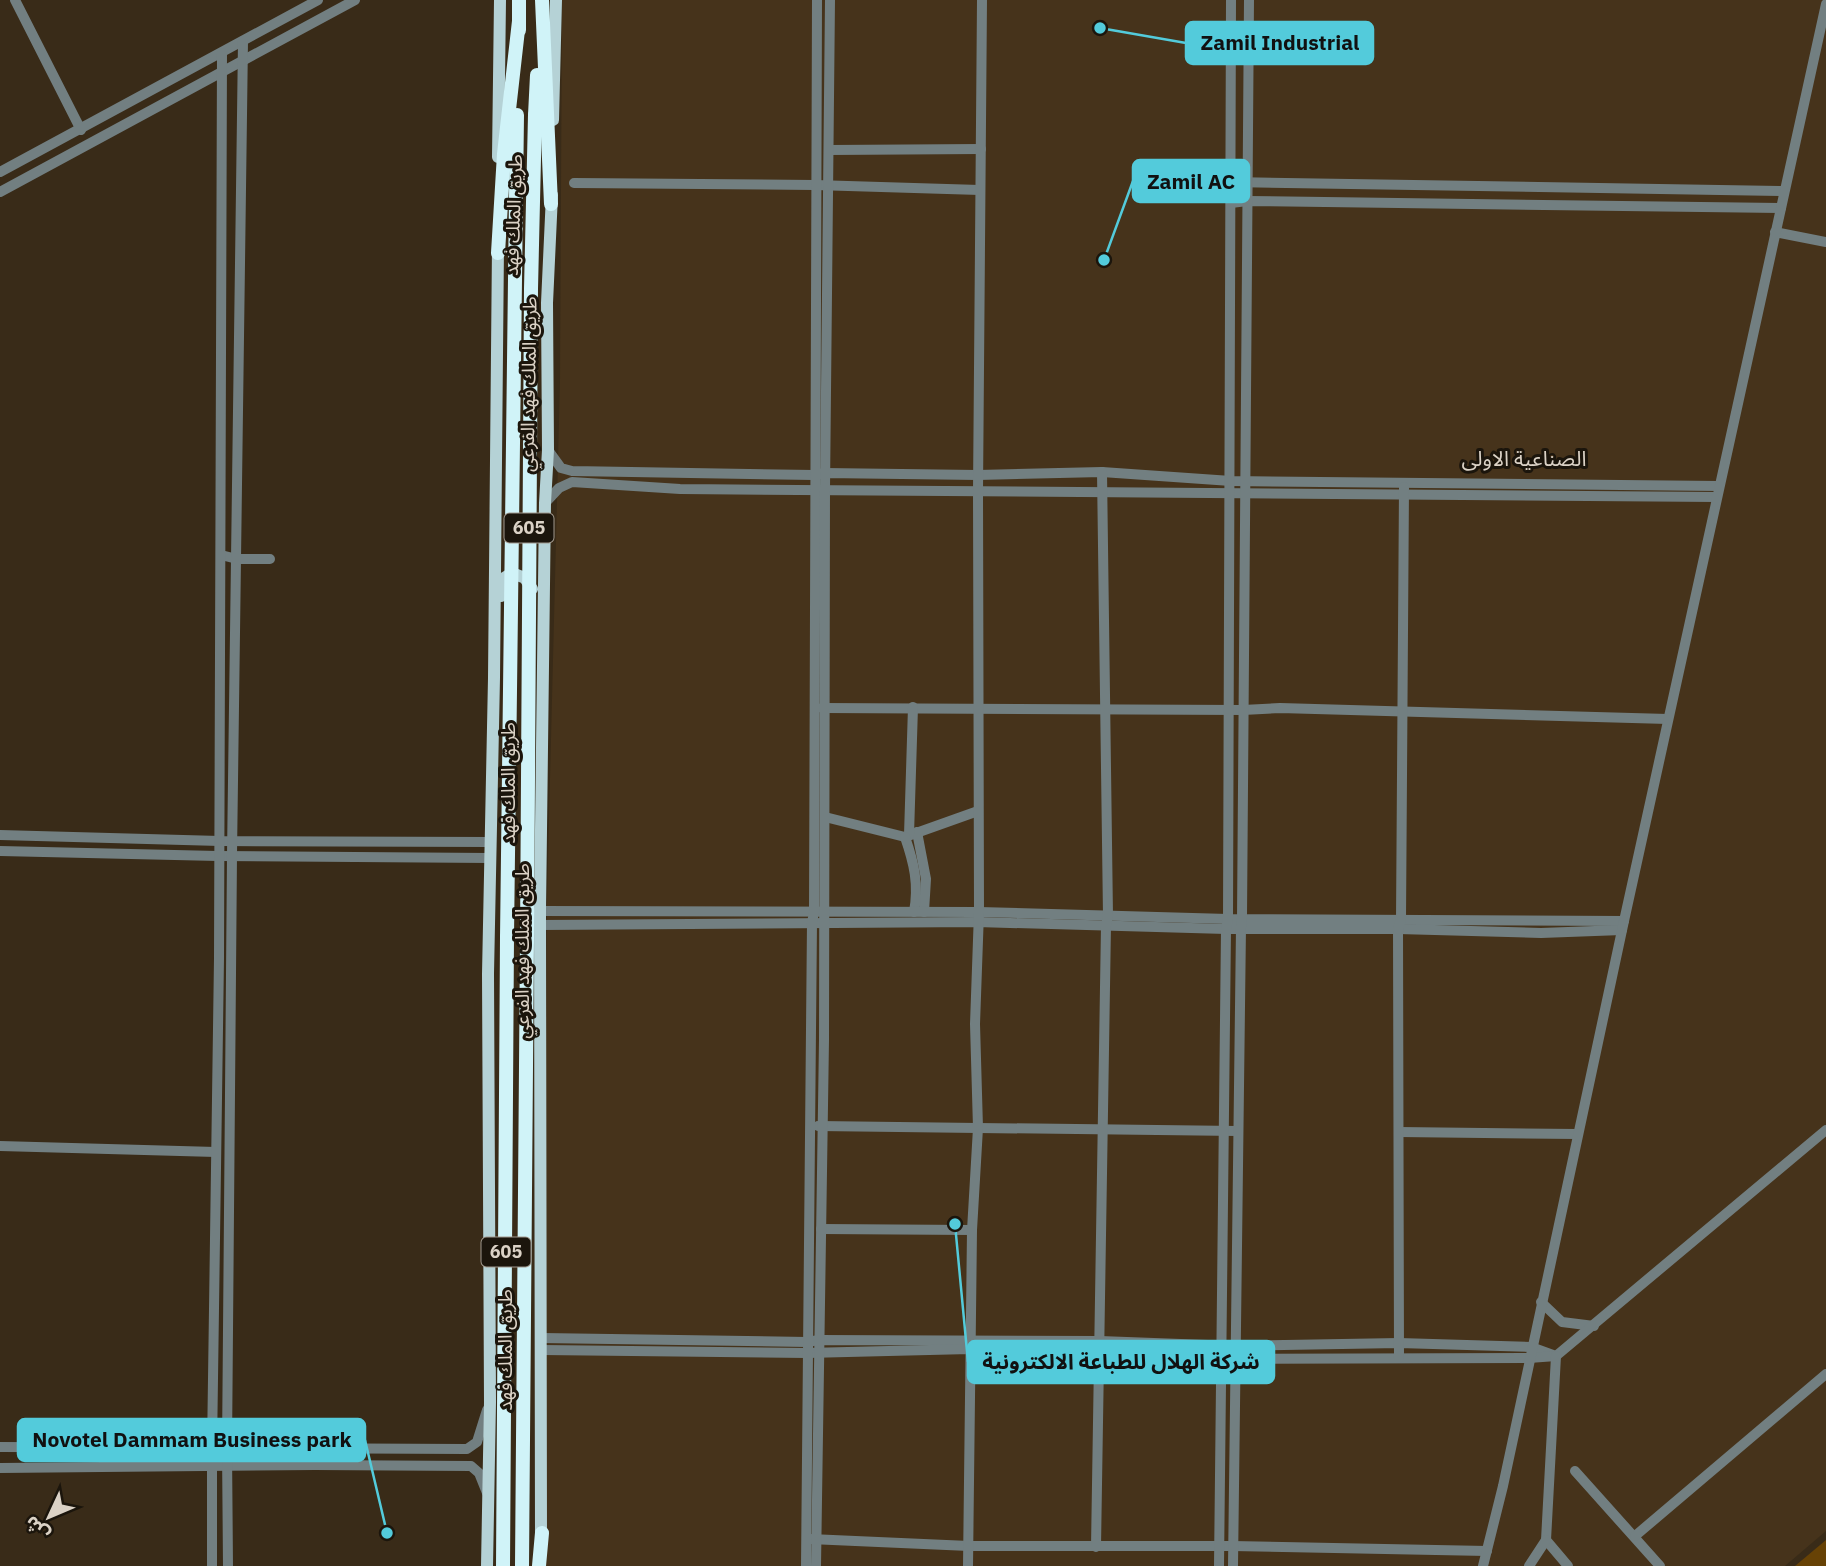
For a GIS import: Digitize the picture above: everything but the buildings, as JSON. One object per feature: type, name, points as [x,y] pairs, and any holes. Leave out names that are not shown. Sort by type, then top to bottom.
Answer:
[{"type":"highway","name":"طريق الملك فهد","points":[[503,1566],[507,937],[519,0]]},
{"type":"highway","points":[[541,0],[551,204]]},
{"type":"highway","name":"طريق الملك فهد","points":[[522,1566],[531,289],[541,0]]},
{"type":"highway","points":[[498,253],[504,153],[519,21]]},
{"type":"highway","points":[[540,1566],[541,1533]]},
{"type":"main road","name":"طريق الملك فهد الفرعي","points":[[487,1566],[490,1402],[490,858],[500,0]]},
{"type":"main road","name":"طريق الملك فهد الفرعي","points":[[541,1533],[540,918],[548,450],[547,303],[556,0]]},
{"type":"main road","points":[[494,678],[502,585],[508,575],[519,574],[534,591],[544,714]]},
{"type":"street","points":[[15,0],[81,130]]},
{"type":"street","points":[[0,172],[318,0]]},
{"type":"street","points":[[0,192],[355,0]]},
{"type":"street","points":[[806,1566],[811,1539],[820,1353],[823,1126],[819,917],[819,475],[815,184],[817,0]]},
{"type":"street","points":[[819,475],[831,0]]},
{"type":"street","points":[[968,1566],[974,1347],[972,1230],[978,1128],[975,1024],[978,917],[982,0]]},
{"type":"street","points":[[1219,1566],[1231,492],[1231,0]]},
{"type":"street","points":[[1233,1566],[1242,922],[1249,0]]},
{"type":"street","points":[[1483,1566],[1503,1486],[1577,1134],[1826,4]]},
{"type":"street","points":[[228,1566],[232,855],[243,41]]},
{"type":"street","points":[[212,1566],[221,555],[222,53]]},
{"type":"street","points":[[829,150],[981,149]]},
{"type":"street","points":[[1231,182],[1784,191]]},
{"type":"street","points":[[574,183],[815,184],[827,187],[980,190]]},
{"type":"street","points":[[1488,186],[1491,204]]},
{"type":"street","points":[[1689,206],[1690,189]]},
{"type":"street","points":[[1231,203],[1247,201],[1781,208]]},
{"type":"street","points":[[1775,232],[1826,242]]},
{"type":"street","points":[[548,450],[561,468],[572,471],[819,475],[1102,472],[1231,481],[1404,488],[1718,491]]},
{"type":"street","points":[[1096,1547],[1107,921],[1107,709],[1102,472]]},
{"type":"street","points":[[680,489],[681,474]]},
{"type":"street","points":[[892,474],[893,490]]},
{"type":"street","points":[[545,503],[559,488],[572,482],[680,489],[1245,492],[1404,488]]},
{"type":"street","points":[[1399,1358],[1399,924],[1404,488]]},
{"type":"street","points":[[221,555],[237,559],[270,559]]},
{"type":"street","points":[[819,708],[1280,708],[1668,719]]},
{"type":"street","points":[[816,1566],[811,1539],[807,1347],[810,1126],[825,817],[819,708]]},
{"type":"street","points":[[913,708],[911,835],[926,879],[919,912]]},
{"type":"street","points":[[825,817],[911,835],[978,811]]},
{"type":"street","points":[[0,835],[219,841],[491,842]]},
{"type":"street","points":[[0,851],[490,858]]},
{"type":"street","points":[[819,917],[919,912],[978,917]]},
{"type":"street","points":[[540,918],[978,917],[1227,924],[1399,924],[1541,933],[1623,926]]},
{"type":"street","points":[[810,1126],[1238,1131]]},
{"type":"street","points":[[542,1344],[668,1351],[807,1347],[819,1340],[1221,1359],[1556,1356],[1826,1130]]},
{"type":"street","points":[[1399,1132],[1577,1134]]},
{"type":"street","points":[[0,1146],[216,1152]]},
{"type":"street","points":[[821,1228],[972,1230]]},
{"type":"street","points":[[1541,1302],[1562,1322],[1594,1326]]},
{"type":"street","points":[[668,1351],[669,1340]]},
{"type":"street","points":[[542,1344],[669,1340],[807,1347],[820,1353],[1100,1341],[1235,1346],[1399,1343],[1531,1347],[1556,1356]]},
{"type":"street","points":[[1100,1341],[1114,1355]]},
{"type":"street","points":[[1529,1566],[1546,1540],[1556,1356]]},
{"type":"street","points":[[1635,1536],[1826,1374]]},
{"type":"street","points":[[0,1447],[467,1449],[477,1442],[490,1402]]},
{"type":"street","points":[[0,1468],[471,1466],[479,1472],[488,1495]]},
{"type":"street","points":[[1575,1471],[1660,1566]]},
{"type":"street","points":[[811,1539],[969,1546],[1232,1546],[1487,1551]]},
{"type":"street","points":[[1546,1540],[1568,1566]]},
{"type":"shaded area","points":[[562,0],[1826,0],[1826,1531],[1785,1566],[543,1566],[547,898],[560,381]]},
{"type":"shaded area","points":[[1826,1540],[1826,1566],[1795,1566]]},
{"type":"place","name":"Zamil Industrial","points":[[1100,28]]},
{"type":"place","name":"Zamil AC","points":[[1104,260]]},
{"type":"place","name":"شركة الهلال للطباعة الالكترونية","points":[[955,1224]]},
{"type":"place","name":"Novotel Dammam Business park","points":[[387,1533]]},
{"type":"district","name":"الصناعية الاولى","points":[[1524,459]]}]
